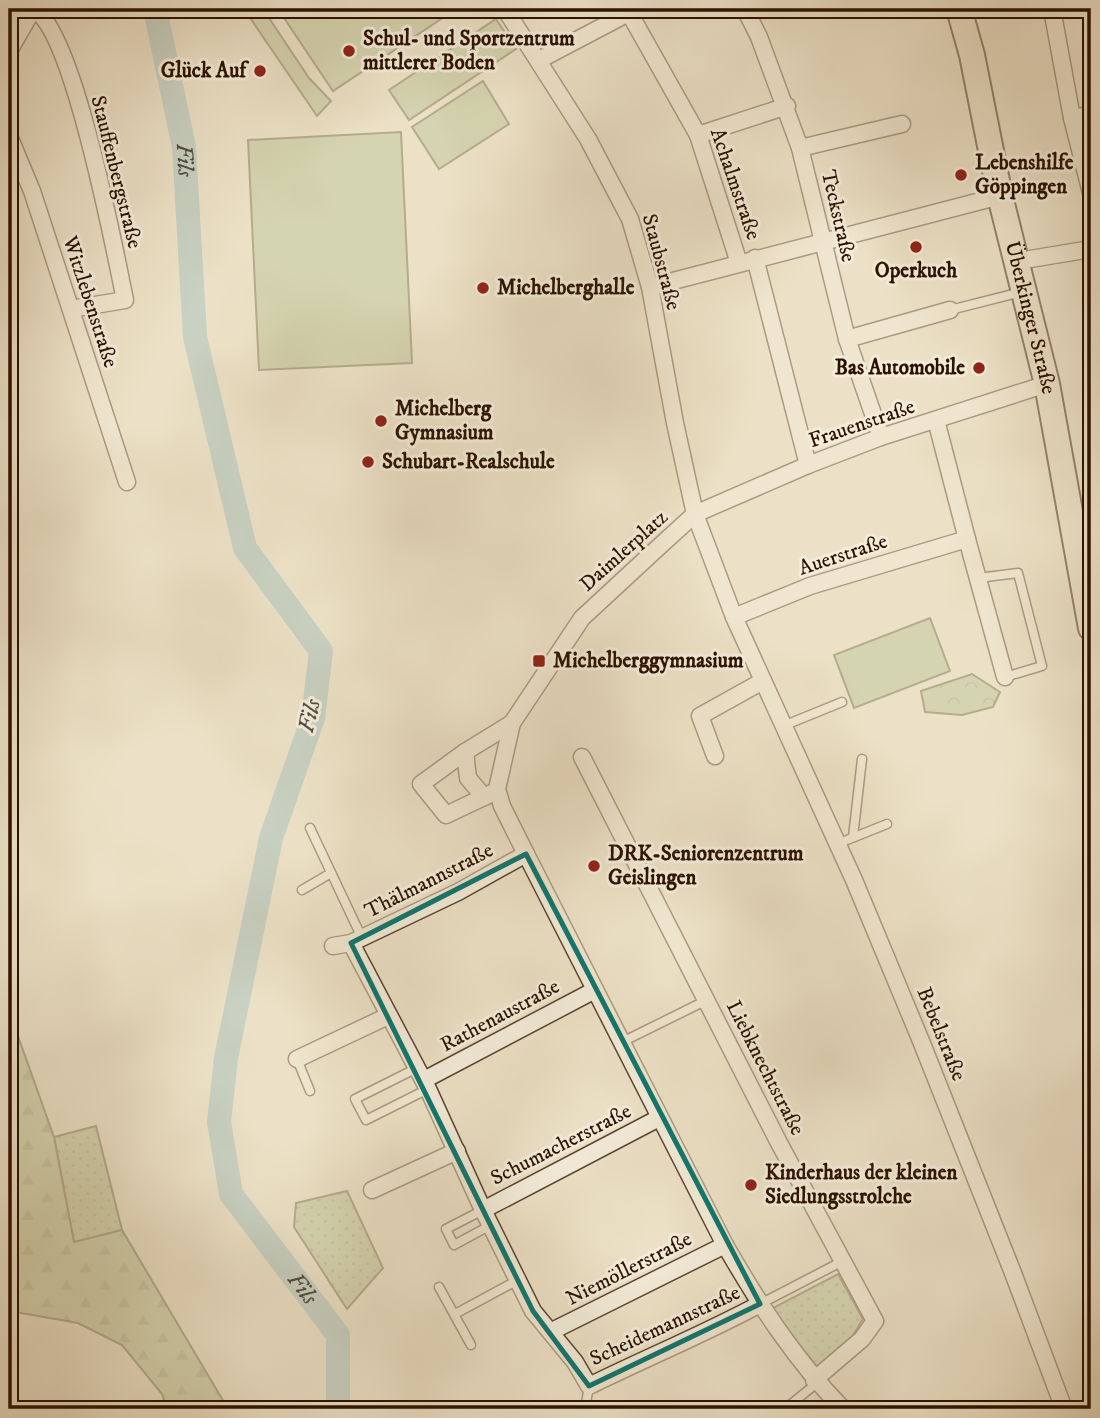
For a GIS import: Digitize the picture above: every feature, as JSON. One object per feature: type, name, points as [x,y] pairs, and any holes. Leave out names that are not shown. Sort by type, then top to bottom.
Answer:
[{"type":"main road","name":"Überkinger Straße","points":[[959,9],[972,55],[1000,196],[1047,384],[1091,628]]},
{"type":"street","points":[[9,51],[33,9]]},
{"type":"street","name":"Stauffenbergstraße","points":[[33,9],[46,20],[65,61],[91,143],[125,300],[71,309]]},
{"type":"street","name":"Staubstraße","points":[[505,9],[588,139],[630,219],[650,287],[695,514]]},
{"type":"street","name":"Teckstraße","points":[[745,9],[787,106],[800,148],[847,339],[881,437]]},
{"type":"street","points":[[1052,9],[1072,118],[1091,193]]},
{"type":"street","points":[[539,60],[630,10]]},
{"type":"street","name":"Achalmstraße","points":[[630,10],[698,135],[747,261],[808,465]]},
{"type":"street","points":[[698,135],[787,106]]},
{"type":"street","points":[[1072,118],[1091,115]]},
{"type":"street","points":[[800,148],[902,124]]},
{"type":"street","name":"Witzlebenstraße","points":[[9,136],[32,191],[127,482]]},
{"type":"street","points":[[650,287],[1000,196]]},
{"type":"street","points":[[1018,261],[1091,249]]},
{"type":"street","points":[[847,339],[950,310]]},
{"type":"street","name":"Frauenstraße","points":[[695,514],[881,437],[1047,384]]},
{"type":"street","points":[[936,420],[1005,677]]},
{"type":"street","name":"Daimlerplatz","points":[[516,716],[582,618],[695,514],[734,617]]},
{"type":"street","name":"Auerstraße","points":[[734,617],[810,586],[967,539]]},
{"type":"street","name":"Bebelstraße","points":[[734,617],[837,844],[951,1113],[1064,1409]]},
{"type":"street","points":[[715,756],[699,716],[762,681]]},
{"type":"street","points":[[516,716],[491,793],[446,815],[421,784],[516,716]]},
{"type":"street","points":[[466,752],[468,778],[491,793],[502,806],[725,1245],[760,1304],[816,1381],[843,1409]]},
{"type":"street","name":"Liebknechtstraße","points":[[582,757],[841,1262],[875,1321],[862,1339],[816,1381]]},
{"type":"street","name":"Thälmannstraße","points":[[333,946],[357,940],[458,892],[526,855]]},
{"type":"street","name":"Thälmannstraße","points":[[357,940],[385,1009]]},
{"type":"street","name":"Rathenaustraße","points":[[423,1079],[595,990]]},
{"type":"street","points":[[297,1059],[385,1009],[454,1144],[372,1190]]},
{"type":"street","name":"Schumacherstraße","points":[[483,1210],[659,1118]]},
{"type":"street","name":"Schumacherstraße","points":[[454,1144],[518,1280]]},
{"type":"street","name":"Niemöllerstraße","points":[[552,1331],[725,1245]]},
{"type":"street","name":"Niemöllerstraße","points":[[518,1280],[533,1311],[552,1331],[589,1386]]},
{"type":"street","name":"Scheidemannstraße","points":[[589,1386],[678,1343],[704,1334],[760,1304]]},
{"type":"lane","points":[[950,310],[1024,291]]},
{"type":"lane","points":[[978,578],[1018,573],[1042,666],[1005,677]]},
{"type":"lane","points":[[783,726],[842,702]]},
{"type":"lane","points":[[853,837],[862,759]]},
{"type":"lane","points":[[837,844],[887,824]]},
{"type":"lane","points":[[310,828],[357,940]]},
{"type":"lane","points":[[302,890],[331,873]]},
{"type":"lane","points":[[621,1042],[707,1000]]},
{"type":"lane","points":[[297,1059],[310,1091]]},
{"type":"lane","points":[[423,1079],[366,1120],[355,1099],[423,1079]]},
{"type":"lane","points":[[483,1210],[446,1229],[454,1245],[491,1225]]},
{"type":"lane","points":[[760,1304],[841,1262]]},
{"type":"lane","points":[[455,1314],[518,1280]]},
{"type":"lane","points":[[439,1287],[471,1345]]},
{"type":"lane","points":[[785,1409],[816,1381]]},
{"type":"lane","points":[[585,1409],[589,1386]]},
{"type":"highlighted area","points":[[526,854],[760,1304],[589,1386],[533,1311],[351,943]]},
{"type":"green space","points":[[244,9],[263,9],[309,78],[331,101],[317,116]]},
{"type":"green space","name":"Schul- und Sportzentrum mittlerer Boden","points":[[278,9],[451,9],[453,11],[333,91]]},
{"type":"green space","points":[[496,19],[516,49],[409,120],[389,90]]},
{"type":"green space","points":[[483,81],[509,124],[439,169],[412,127]]},
{"type":"green space","points":[[401,132],[412,363],[259,370],[248,140]]},
{"type":"green space","points":[[930,618],[950,671],[854,708],[834,655]]},
{"type":"green space","points":[[972,674],[1000,692],[993,707],[962,715],[925,712],[921,691]]},
{"type":"green space","points":[[9,1011],[54,1137],[74,1242],[122,1230],[228,1409],[167,1409],[162,1394],[122,1345],[78,1323],[9,1311]]},
{"type":"green space","points":[[96,1126],[122,1230],[74,1243],[54,1137]]},
{"type":"green space","points":[[347,1191],[383,1268],[347,1309],[294,1227],[296,1203]]},
{"type":"green space","points":[[838,1274],[863,1319],[837,1357],[813,1368],[771,1309]]},
{"type":"waterway","name":"Fils","points":[[155,9],[184,147],[195,337],[245,548],[321,651],[313,718],[271,838],[226,1058],[219,1122],[231,1194],[338,1335],[338,1409]]},
{"type":"place","name":"Schul- und Sportzentrum mittlerer Boden","points":[[349,51]]},
{"type":"place","name":"Glück Auf","points":[[260,71]]},
{"type":"place","name":"Lebenshilfe Göppingen","points":[[961,175]]},
{"type":"place","name":"Operkuch","points":[[916,247]]},
{"type":"place","name":"Michelberghalle","points":[[483,288]]},
{"type":"place","name":"Bas Automobile","points":[[979,368]]},
{"type":"place","name":"Michelberg Gymnasium","points":[[381,421]]},
{"type":"place","name":"Schubart-Realschule","points":[[368,462]]},
{"type":"place","name":"Michelberggymnasium","points":[[539,661]]},
{"type":"place","name":"DRK-Seniorenzentrum Geislingen","points":[[594,866]]},
{"type":"place","name":"Kinderhaus der kleinen Siedlungsstrolche","points":[[751,1185]]}]
